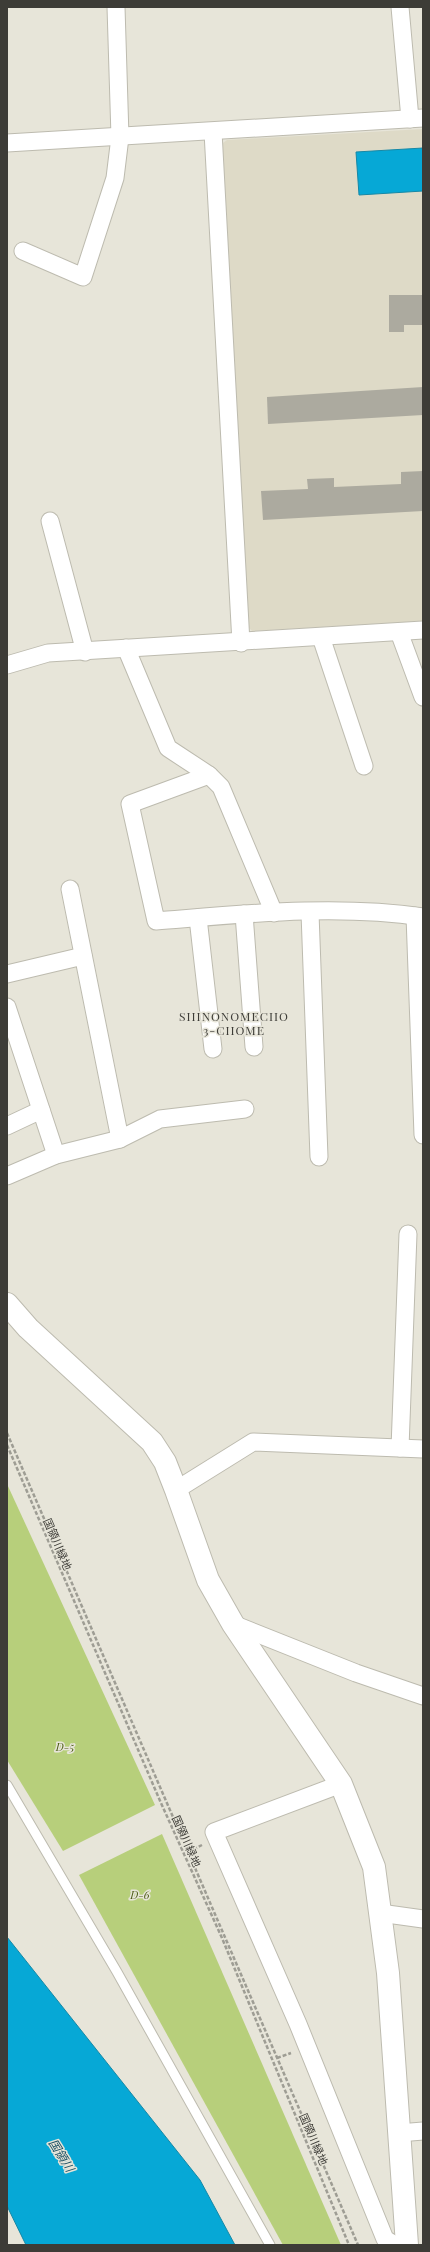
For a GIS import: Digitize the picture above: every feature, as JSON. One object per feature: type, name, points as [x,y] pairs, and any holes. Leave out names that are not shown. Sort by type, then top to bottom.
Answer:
[{"type":"street","points":[[23,250],[83,277],[115,178],[120,137],[116,7]]},
{"type":"street","points":[[7,143],[416,119],[400,7]]},
{"type":"street","points":[[212,132],[241,643]]},
{"type":"street","points":[[50,521],[85,652]]},
{"type":"street","points":[[7,665],[48,653],[241,643],[423,630]]},
{"type":"street","points":[[399,632],[423,697]]},
{"type":"street","points":[[321,637],[364,766]]},
{"type":"street","points":[[126,648],[168,748],[209,775],[221,787],[274,913]]},
{"type":"street","points":[[209,775],[130,804],[156,921],[274,913],[392,913],[419,916],[423,1136]]},
{"type":"street","points":[[70,889],[120,1139]]},
{"type":"street","points":[[310,913],[320,1157]]},
{"type":"street","points":[[244,914],[254,1047]]},
{"type":"street","points":[[198,918],[213,1049]]},
{"type":"street","points":[[7,974],[84,956]]},
{"type":"street","points":[[7,1007],[56,1155]]},
{"type":"street","points":[[7,1176],[56,1155],[120,1139],[160,1119],[245,1109]]},
{"type":"street","points":[[7,1126],[41,1110]]},
{"type":"street","points":[[400,1448],[408,1234]]},
{"type":"street","points":[[7,1304],[28,1328],[152,1442],[165,1462],[208,1580],[233,1624],[341,1784],[374,1867],[388,1974],[407,2245]]},
{"type":"street","points":[[176,1490],[253,1442],[423,1449]]},
{"type":"street","points":[[233,1624],[356,1673],[423,1696]]},
{"type":"street","points":[[341,1784],[214,1832],[300,2030],[385,2238],[395,2245]]},
{"type":"street","points":[[380,1913],[423,1919]]},
{"type":"street","points":[[400,2133],[423,2131]]},
{"type":"lane","points":[[7,1785],[118,1972],[270,2245]]},
{"type":"path","points":[[7,1433],[358,2245]]},
{"type":"path","name":"国領川緑地","points":[[7,1445],[158,1796],[222,1938],[349,2245]]},
{"type":"shaded area","points":[[423,129],[423,621],[252,631],[246,625],[219,146],[227,140]]},
{"type":"green space","name":"D-5","points":[[7,1484],[155,1805],[63,1851],[7,1760]]},
{"type":"green space","name":"D-6","points":[[162,1834],[341,2245],[283,2245],[79,1875]]},
{"type":"water","points":[[423,148],[423,191],[359,195],[356,152]]},
{"type":"water","name":"国領川","points":[[7,1937],[200,2180],[235,2245],[26,2245],[7,2206]]},
{"type":"building","points":[[389,295],[423,295],[423,325],[404,325],[404,332],[389,332]]},
{"type":"building","points":[[423,387],[423,415],[268,424],[267,397]]},
{"type":"building","points":[[423,471],[423,511],[263,520],[261,491],[308,489],[307,479],[334,478],[334,487],[401,484],[401,472]]},
{"type":"district","name":"SHINONOMECHO 3-CHOME","points":[[234,1023]]}]
